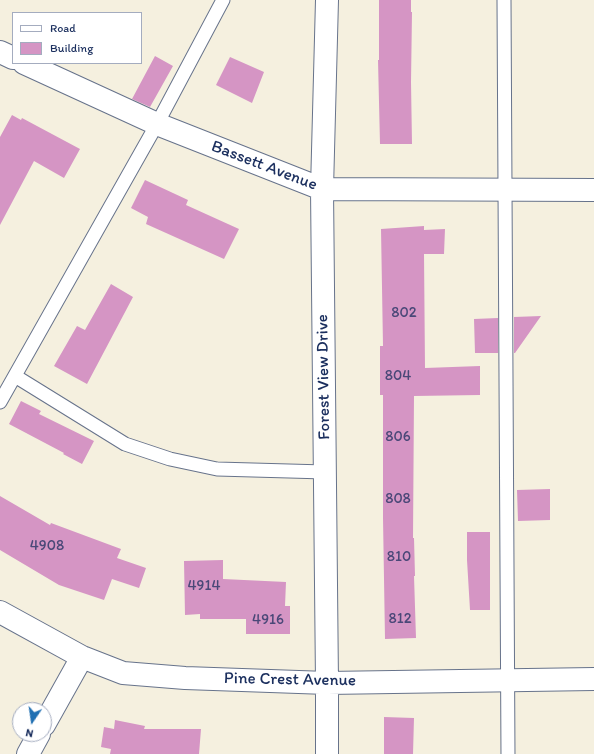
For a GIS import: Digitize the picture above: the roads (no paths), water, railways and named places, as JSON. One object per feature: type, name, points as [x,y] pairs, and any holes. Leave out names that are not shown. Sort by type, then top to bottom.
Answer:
[{"type":"street","name":"Forest View Drive","points":[[327,0],[322,189],[327,754]]},
{"type":"street","points":[[0,52],[12,58]]},
{"type":"street","name":"Bassett Avenue","points":[[26,64],[157,124],[322,189],[594,190]]},
{"type":"street","name":"Pine Crest Avenue","points":[[0,612],[82,657],[123,673],[185,678],[327,683],[594,679]]},
{"type":"street","points":[[52,711],[82,657]]},
{"type":"street","points":[[28,754],[35,742]]},
{"type":"lane","points":[[0,402],[157,124],[223,0]]},
{"type":"lane","points":[[504,0],[508,754]]},
{"type":"lane","points":[[15,376],[125,444],[170,459],[217,469],[325,472]]}]
